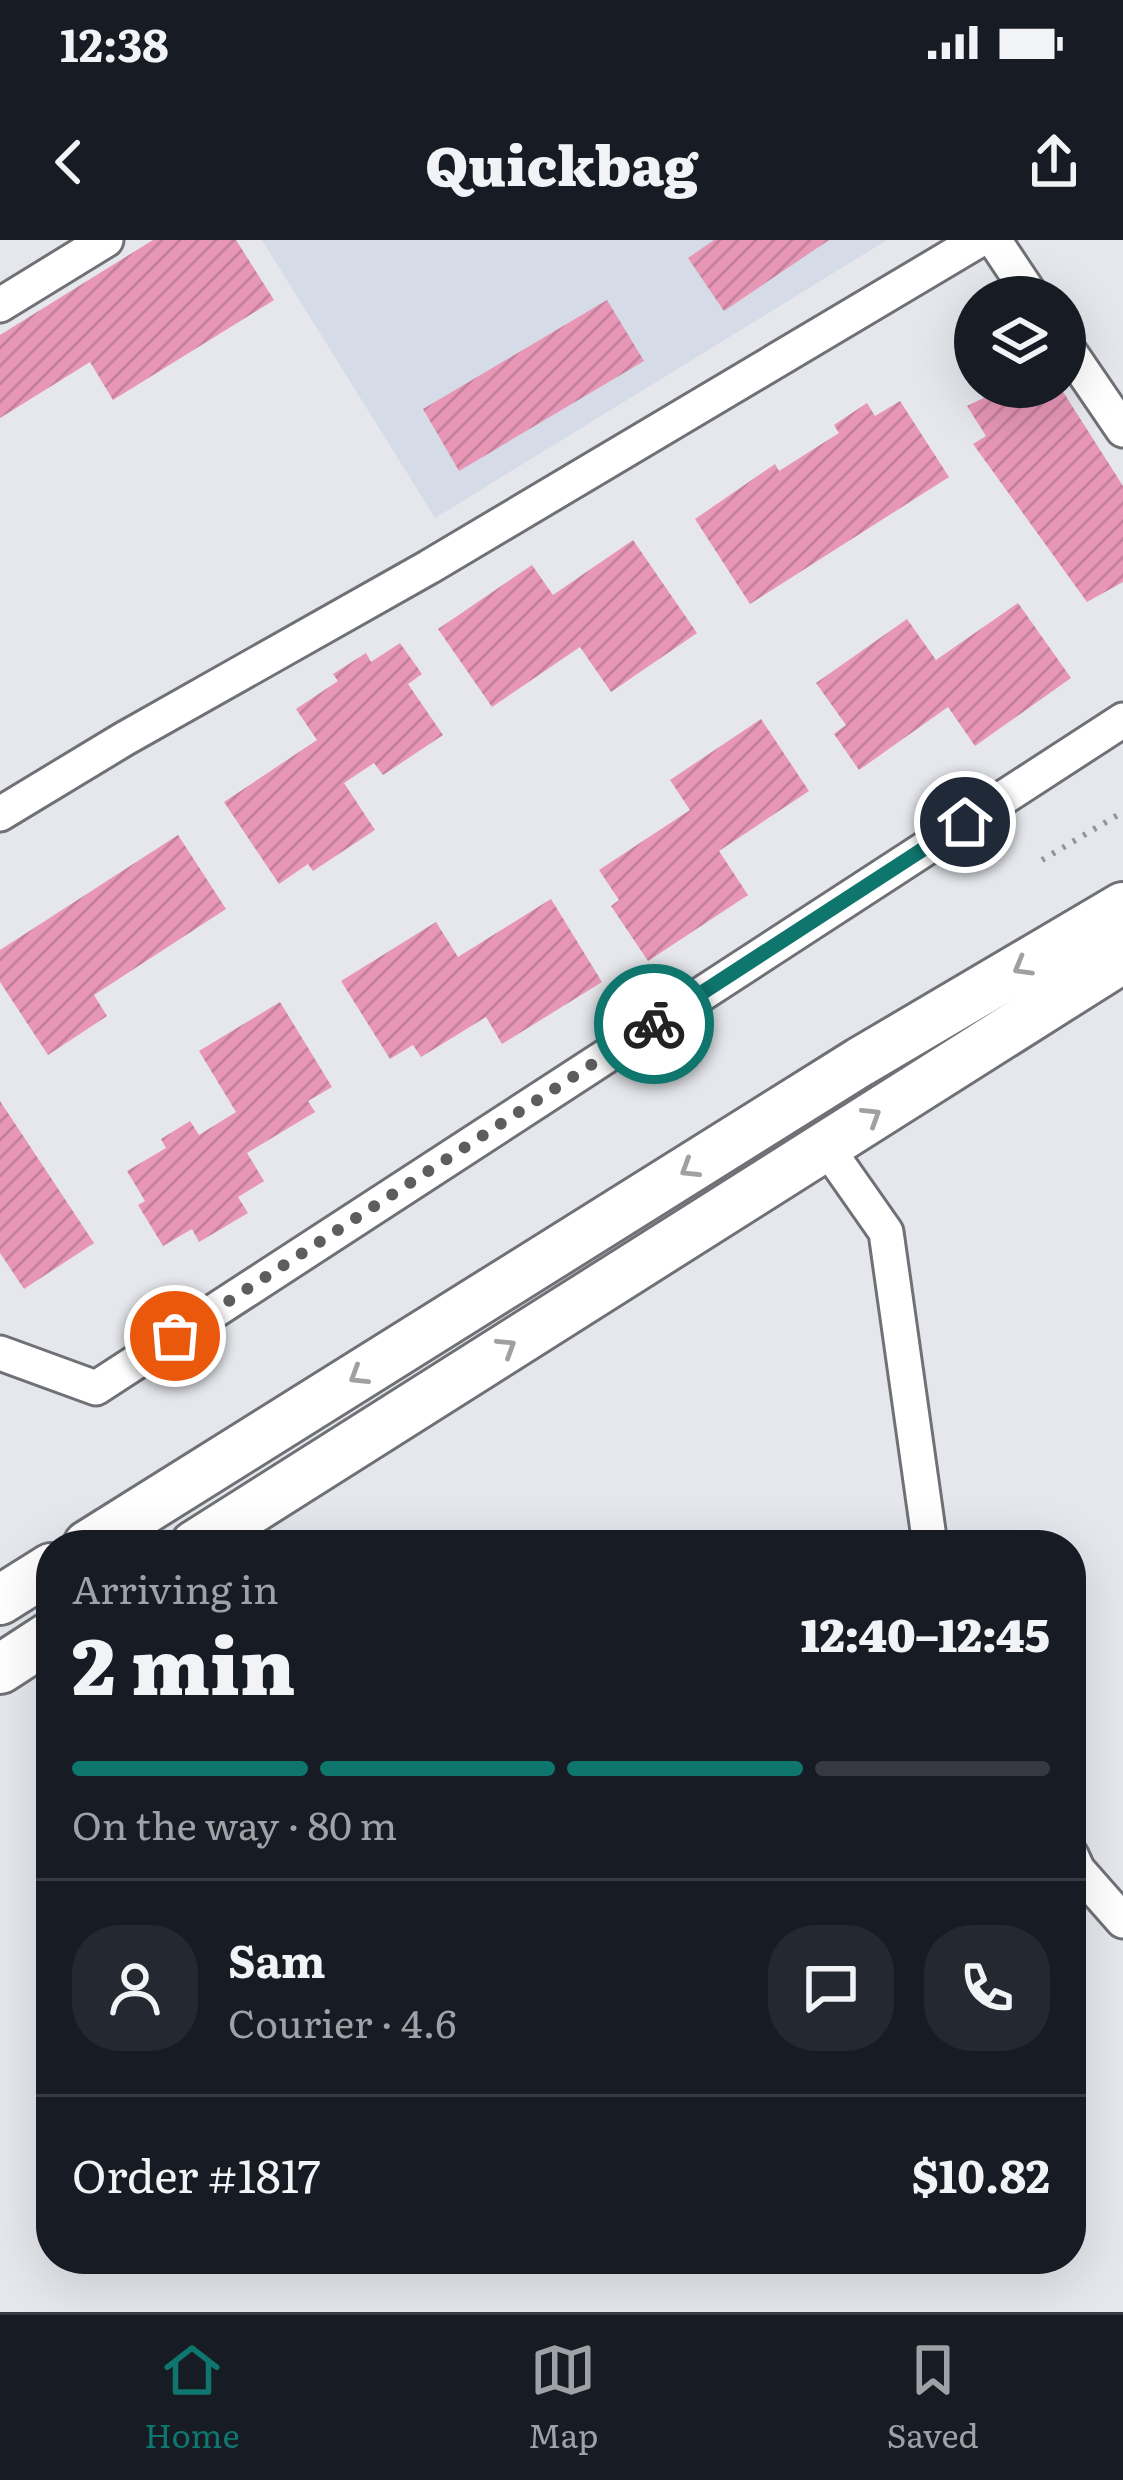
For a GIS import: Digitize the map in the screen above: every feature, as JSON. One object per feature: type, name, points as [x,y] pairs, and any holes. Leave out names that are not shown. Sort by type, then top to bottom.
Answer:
[{"type":"highway","points":[[112,1530],[860,1062],[1123,907]]},
{"type":"highway","points":[[219,1530],[1123,958]]},
{"type":"highway","points":[[0,1600],[36,1577]]},
{"type":"highway","points":[[0,1669],[36,1646]]},
{"type":"street","points":[[0,305],[106,240]]},
{"type":"street","points":[[0,814],[979,240]]},
{"type":"street","points":[[994,240],[1019,276]]},
{"type":"street","points":[[1086,376],[1123,430]]},
{"type":"street","points":[[0,1353],[96,1388],[1123,720]]},
{"type":"street","points":[[826,1145],[886,1232],[928,1530]]},
{"type":"street","points":[[1086,1879],[1123,1921]]},
{"type":"path","points":[[1042,860],[1123,812]]},
{"type":"shaded area","points":[[262,240],[887,240],[435,518]]},
{"type":"building","points":[[153,240],[236,240],[274,300],[113,400],[90,362],[0,418],[0,335]]},
{"type":"building","points":[[714,240],[829,240],[724,311],[688,258]]},
{"type":"building","points":[[607,300],[644,361],[459,471],[423,409]]},
{"type":"building","points":[[900,401],[949,477],[750,604],[695,519],[775,464],[779,471],[839,433],[834,425],[867,403],[875,416]]},
{"type":"building","points":[[968,408],[1073,408],[1123,486],[1123,582],[1087,602],[973,444],[986,436]]},
{"type":"building","points":[[633,540],[697,633],[611,692],[580,647],[492,707],[438,629],[532,565],[553,595]]},
{"type":"building","points":[[1018,603],[1071,678],[975,746],[948,707],[859,770],[834,734],[846,725],[816,683],[907,619],[936,660]]},
{"type":"building","points":[[400,643],[422,674],[408,684],[443,735],[383,775],[374,763],[344,783],[375,830],[313,871],[308,864],[279,884],[224,802],[317,740],[296,709],[338,681],[333,674],[366,653],[371,662]]},
{"type":"building","points":[[761,719],[809,791],[719,851],[748,895],[648,961],[611,906],[619,900],[599,870],[690,810],[670,780]]},
{"type":"building","points":[[178,835],[226,909],[94,995],[107,1016],[48,1055],[0,982],[0,950]]},
{"type":"building","points":[[551,899],[602,982],[502,1044],[486,1017],[421,1057],[413,1045],[390,1059],[341,981],[436,922],[458,957]]},
{"type":"building","points":[[280,1002],[332,1087],[308,1101],[315,1112],[247,1153],[264,1181],[238,1197],[248,1213],[199,1242],[192,1229],[163,1246],[138,1205],[145,1201],[127,1171],[166,1148],[161,1139],[190,1121],[199,1135],[236,1112],[199,1051]]},
{"type":"building","points":[[0,1101],[94,1243],[24,1289],[0,1253]]},
{"type":"way so far","points":[[175,1336],[654,1024]]},
{"type":"route","points":[[654,1024],[965,822]]}]
